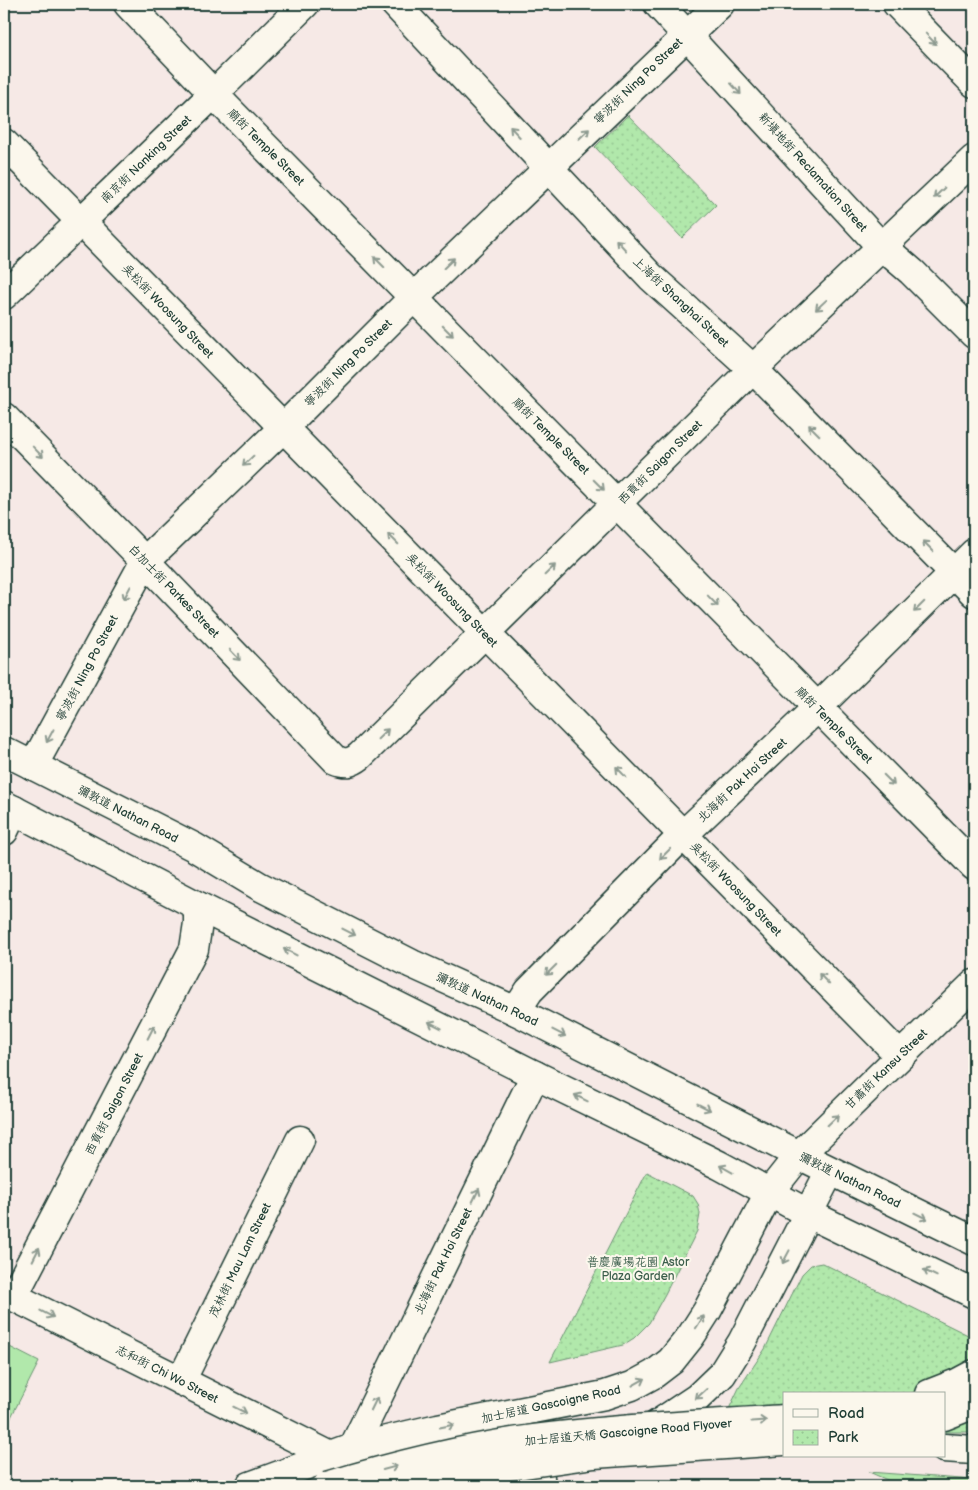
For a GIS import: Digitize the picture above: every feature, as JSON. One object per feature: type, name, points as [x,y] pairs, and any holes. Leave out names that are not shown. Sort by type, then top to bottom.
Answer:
[{"type":"main road","name":"廟街 Temple Street","points":[[128,4],[220,101],[974,866]]},
{"type":"main road","points":[[226,82],[305,4]]},
{"type":"main road","name":"上海街 Shanghai Street","points":[[395,4],[651,276],[753,369],[974,593]]},
{"type":"main road","name":"新填地街 Reclamation Street","points":[[658,4],[882,247],[912,272],[974,334]]},
{"type":"main road","name":"寧波街 Ning Po Street","points":[[33,766],[145,561],[283,428],[414,297],[720,4]]},
{"type":"main road","points":[[897,4],[974,83]]},
{"type":"main road","name":"南京街 Nanking Street","points":[[91,212],[202,105]]},
{"type":"main road","name":"吳松街 Woosung Street","points":[[4,143],[900,1056]]},
{"type":"main road","name":"西貢街 Saigon Street","points":[[345,764],[360,756],[753,369],[974,159]]},
{"type":"main road","points":[[4,295],[70,232]]},
{"type":"main road","name":"白加士街 Parkes Street","points":[[4,417],[336,760],[345,764]]},
{"type":"main road","name":"北海街 Pak Hoi Street","points":[[516,1011],[529,991],[683,835],[817,708],[974,553]]},
{"type":"main road","name":"彌敦道 Nathan Road","points":[[4,751],[194,847],[267,890],[412,964],[516,1011],[830,1171],[974,1241]]},
{"type":"main road","points":[[7,816],[198,906],[534,1075],[719,1165],[809,1214],[974,1294]]},
{"type":"main road","name":"西貢街 Saigon Street","points":[[9,1294],[194,949],[197,933],[198,906]]},
{"type":"main road","name":"甘肅街 Kansu Street","points":[[799,1155],[900,1056],[968,996]]},
{"type":"main road","name":"北海街 Pak Hoi Street","points":[[342,1452],[534,1075]]},
{"type":"main road","name":"茂林街 Mau Lam Street","points":[[181,1381],[300,1140]]},
{"type":"main road","name":"加士居道 Gascoigne Road","points":[[250,1486],[342,1452],[438,1428],[605,1395],[632,1386],[654,1374],[671,1361],[691,1336],[707,1311],[769,1193],[799,1155]]},
{"type":"main road","points":[[472,1486],[540,1478],[573,1462],[606,1451],[638,1436],[669,1418],[697,1398],[722,1374],[742,1342],[830,1171]]},
{"type":"main road","name":"志和街 Chi Wo Street","points":[[9,1294],[181,1381],[342,1452]]},
{"type":"main road","points":[[934,1392],[974,1374]]},
{"type":"main road","points":[[946,1415],[974,1404]]},
{"type":"main road","name":"加士居道天橋 Gascoigne Road Flyover","points":[[326,1486],[421,1460],[533,1439],[593,1432],[783,1419]]},
{"type":"main road","name":"加士居道天橋 Gascoigne Road Flyover","points":[[407,1486],[482,1470],[594,1454],[783,1441]]},
{"type":"main road","points":[[573,1462],[668,1454],[783,1448]]},
{"type":"main road","points":[[946,1448],[974,1450]]},
{"type":"green space","points":[[628,115],[716,205],[682,238],[595,147]]},
{"type":"green space","name":"普慶廣場花園 Astor Plaza Garden","points":[[647,1172],[693,1196],[698,1204],[700,1214],[697,1231],[665,1294],[649,1323],[634,1338],[623,1345],[550,1362]]},
{"type":"green space","points":[[822,1263],[974,1338],[974,1432],[946,1432],[946,1392],[783,1392],[783,1415],[728,1411],[739,1388],[765,1349],[802,1274],[811,1265]]},
{"type":"green space","points":[[4,1344],[39,1362],[4,1431]]},
{"type":"green space","points":[[869,1472],[974,1480],[974,1486],[901,1486]]}]
